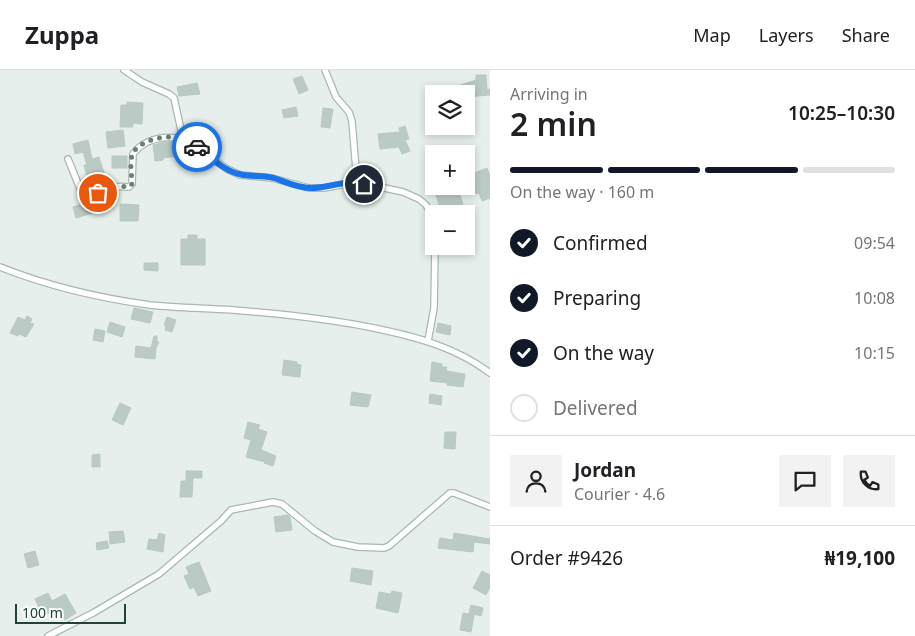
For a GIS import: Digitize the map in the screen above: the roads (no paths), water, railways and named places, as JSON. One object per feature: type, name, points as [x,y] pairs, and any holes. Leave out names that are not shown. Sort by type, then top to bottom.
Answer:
[{"type":"street","points":[[124,70],[174,98],[181,130],[187,140]]},
{"type":"street","points":[[325,70],[336,97],[349,112],[352,121],[357,182]]},
{"type":"street","points":[[68,159],[78,186],[84,194],[90,195],[119,186],[129,187],[132,184],[133,154],[144,143],[157,138],[179,138],[187,140],[228,169],[240,175],[272,178],[309,188],[324,188],[357,182],[403,192],[419,199],[426,205]]},
{"type":"street","points":[[428,341],[434,308],[435,255]]},
{"type":"street","points":[[0,267],[78,292],[149,304],[351,322],[428,341],[472,360],[490,373]]},
{"type":"street","points":[[51,635],[93,613],[158,574],[221,521],[231,510],[268,503],[282,504],[315,531],[333,542],[375,548],[389,546],[450,493],[490,507]]}]
